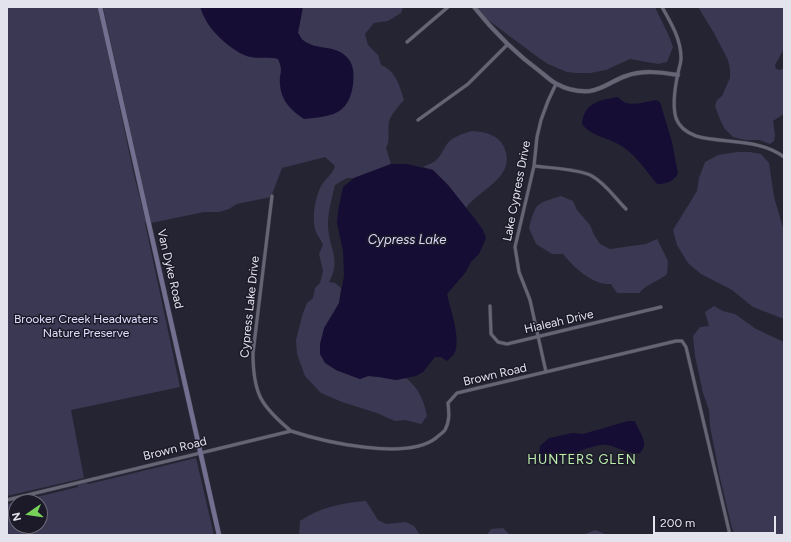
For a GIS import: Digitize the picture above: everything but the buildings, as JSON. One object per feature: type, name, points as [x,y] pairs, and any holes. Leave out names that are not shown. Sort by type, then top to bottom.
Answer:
[{"type":"main road","name":"Van Dyke Road","points":[[100,7],[219,535]]},
{"type":"street","points":[[407,42],[448,7]]},
{"type":"street","points":[[474,7],[484,20],[508,45],[531,65],[556,84],[572,90],[588,91],[604,87],[625,76],[639,72],[678,74]]},
{"type":"street","points":[[662,7],[680,42],[681,59],[674,111],[677,121],[683,129],[695,136],[755,144],[768,148],[784,157]]},
{"type":"street","points":[[418,120],[468,84],[508,45]]},
{"type":"street","name":"Lake Cypress Drive","points":[[546,372],[530,300],[519,272],[515,247],[534,166],[537,136],[541,120],[556,84]]},
{"type":"street","points":[[534,166],[582,172],[591,175],[602,183],[626,209]]},
{"type":"street","name":"Cypress Lake Drive","points":[[272,196],[253,353],[253,370],[256,389],[260,399],[273,415],[291,431]]},
{"type":"street","name":"Hialeah Drive","points":[[490,306],[491,334],[498,342],[507,344],[661,307]]},
{"type":"street","name":"Brown Road","points":[[7,500],[291,431],[313,438],[378,449],[415,447],[432,441],[444,431],[448,421],[448,403],[457,393],[668,343],[682,341],[686,347],[730,535]]},
{"type":"green space","name":"Brooker Creek Headwaters Nature Preserve","points":[[7,7],[98,7],[134,175],[146,222],[180,387],[71,410],[84,478],[16,494],[8,494],[7,496]]},
{"type":"green space","points":[[103,7],[403,7],[401,13],[388,21],[374,23],[365,34],[368,45],[378,55],[381,65],[386,67],[396,79],[404,100],[393,113],[389,122],[386,148],[391,164],[354,178],[347,178],[335,185],[328,219],[334,260],[333,274],[329,282],[335,283],[341,288],[339,303],[333,315],[336,370],[360,379],[368,376],[396,380],[406,378],[418,390],[424,405],[427,416],[421,424],[405,420],[395,421],[321,393],[305,376],[297,354],[296,340],[303,313],[307,303],[313,298],[315,288],[320,283],[323,271],[319,254],[323,245],[315,229],[315,207],[321,186],[333,172],[335,166],[325,157],[282,168],[271,197],[237,204],[229,209],[219,212],[204,212],[151,223]]},
{"type":"green space","points":[[477,7],[655,7],[673,47],[667,62],[658,64],[630,59],[606,70],[590,73],[567,72],[548,64],[539,58],[484,17]]},
{"type":"green space","points":[[698,7],[784,7],[784,49],[775,65],[776,69],[780,70],[784,68],[784,114],[773,121],[775,135],[774,141],[770,144],[759,140],[745,140],[733,137],[725,129],[721,122],[715,106],[717,100],[722,96],[730,78],[730,69],[728,60]]},
{"type":"green space","points":[[472,131],[494,136],[504,147],[507,157],[506,166],[502,174],[466,208],[448,185],[433,170],[423,167],[433,163],[452,139]]},
{"type":"green space","points":[[737,152],[761,154],[769,163],[774,197],[784,231],[784,319],[753,307],[732,290],[701,274],[688,263],[677,245],[673,230],[697,191],[699,178],[705,162],[718,155]]},
{"type":"green space","points":[[561,196],[573,201],[577,210],[590,225],[600,244],[610,249],[646,244],[657,239],[668,261],[667,274],[639,293],[617,293],[611,284],[600,283],[583,274],[563,254],[552,254],[536,244],[529,228],[533,213],[538,205]]},
{"type":"green space","points":[[714,306],[723,311],[735,314],[756,329],[784,342],[784,535],[735,535],[732,528],[720,478],[710,426],[709,410],[703,393],[695,356],[693,336],[700,327],[709,326],[705,312]]},
{"type":"green space","points":[[196,458],[214,535],[7,535],[8,504],[8,534],[48,534],[48,494],[78,487],[78,485],[86,483],[89,484]]},
{"type":"green space","points":[[366,501],[378,520],[386,524],[406,522],[414,526],[420,535],[299,535],[300,521],[308,516],[332,506]]},
{"type":"green space","points":[[503,528],[510,535],[487,535],[491,529]]},
{"type":"green space","points":[[595,530],[605,535],[583,535]]},
{"type":"water","points":[[200,7],[303,7],[298,33],[302,39],[314,46],[339,51],[350,61],[354,79],[351,95],[347,103],[342,109],[330,115],[304,119],[291,108],[282,95],[280,84],[281,67],[278,59],[256,58],[244,55],[229,46],[211,29]]},
{"type":"water","points":[[618,97],[622,101],[631,104],[656,100],[660,102],[672,142],[678,174],[671,181],[664,184],[657,184],[628,151],[618,144],[596,135],[582,124],[583,117],[589,107],[599,101]]},
{"type":"water","name":"Cypress Lake","points":[[391,164],[407,164],[433,170],[448,185],[475,219],[483,230],[486,238],[479,254],[471,262],[465,273],[447,294],[453,316],[457,341],[453,356],[447,361],[441,357],[435,357],[423,372],[416,376],[396,380],[368,376],[360,379],[336,370],[325,363],[320,354],[320,344],[324,328],[339,303],[344,276],[343,251],[337,223],[338,211],[343,187],[354,178]]},
{"type":"water","points":[[628,421],[635,421],[643,437],[644,445],[640,453],[631,453],[611,446],[601,445],[578,452],[549,466],[542,464],[539,456],[540,446],[549,438],[573,433],[583,434]]},
{"type":"district","name":"HUNTERS GLEN","points":[[582,460]]}]
